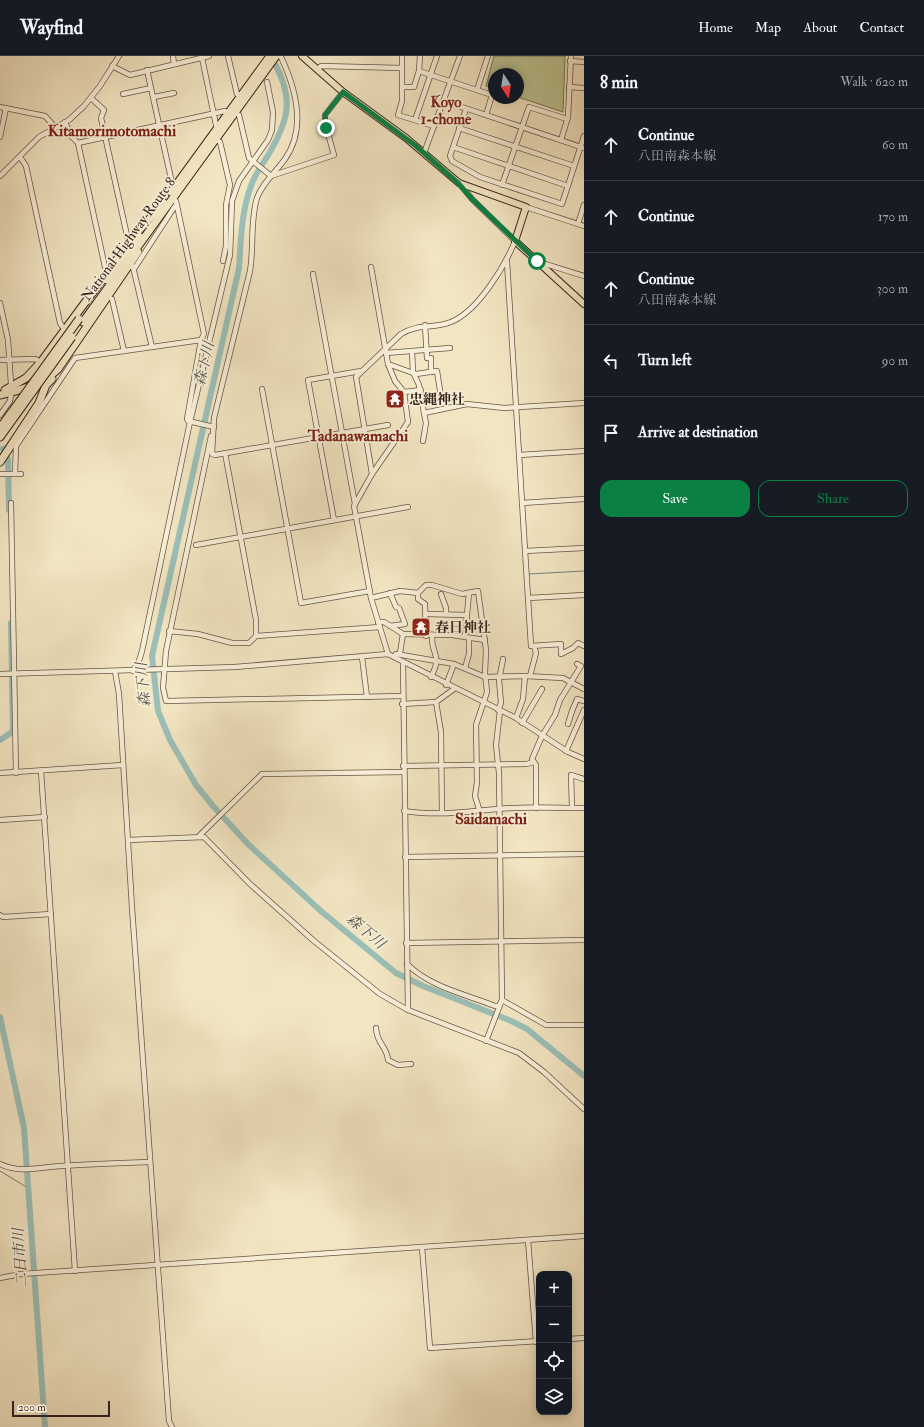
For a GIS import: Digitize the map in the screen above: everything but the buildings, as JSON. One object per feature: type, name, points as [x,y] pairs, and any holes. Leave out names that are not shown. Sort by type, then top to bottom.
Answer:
[{"type":"highway","name":"National Highway Route 8","points":[[0,437],[21,404],[81,321],[216,139],[270,56]]},
{"type":"highway","name":"National Highway Route 8","points":[[81,321],[164,202],[175,194],[219,127],[261,72],[279,57]]},
{"type":"highway","points":[[0,462],[39,403],[46,385],[60,370],[132,267],[175,194]]},
{"type":"highway","points":[[0,391],[15,385],[26,378],[41,362],[106,270],[164,202]]},
{"type":"highway","points":[[0,394],[44,380],[65,361]]},
{"type":"highway","name":"National Highway Route 8","points":[[0,428],[21,404]]},
{"type":"main road","points":[[303,56],[343,92],[406,138],[458,183],[526,207],[515,241],[584,304]]},
{"type":"street","points":[[0,176],[39,137],[65,122],[91,98],[119,56]]},
{"type":"street","points":[[172,56],[174,64]]},
{"type":"street","points":[[112,66],[130,75],[209,56]]},
{"type":"street","points":[[228,56],[237,94]]},
{"type":"street","points":[[402,56],[402,101],[398,115],[434,126]]},
{"type":"street","points":[[402,87],[414,86],[419,71],[420,56]]},
{"type":"street","points":[[415,120],[437,56]]},
{"type":"street","points":[[424,153],[460,56]]},
{"type":"street","points":[[477,90],[488,56]]},
{"type":"street","points":[[203,57],[216,125],[219,127]]},
{"type":"street","points":[[279,57],[294,92],[298,119],[295,138],[290,150],[262,187],[257,198],[254,212],[253,252],[250,271],[214,418],[212,454],[226,454],[318,436],[388,425]]},
{"type":"street","points":[[561,140],[567,120],[570,59],[584,62]]},
{"type":"street","points":[[317,69],[321,66],[402,68]]},
{"type":"street","points":[[147,70],[204,334],[201,340],[187,419],[190,422],[213,427]]},
{"type":"street","points":[[419,71],[492,94],[486,115]]},
{"type":"street","points":[[135,671],[142,651],[190,422],[230,255],[232,202],[239,181],[268,140],[272,130],[273,112],[267,82]]},
{"type":"street","points":[[569,87],[584,88]]},
{"type":"street","points":[[123,94],[151,88]]},
{"type":"street","points":[[271,176],[334,155],[325,123],[325,115],[343,92]]},
{"type":"street","points":[[154,97],[174,93]]},
{"type":"street","points":[[91,98],[104,110],[101,117],[105,138],[128,240],[131,241]]},
{"type":"street","points":[[444,101],[582,147]]},
{"type":"street","points":[[0,107],[45,116],[55,127]]},
{"type":"street","points":[[502,184],[528,107],[567,120]]},
{"type":"street","points":[[0,137],[6,108]]},
{"type":"street","points":[[466,109],[450,156],[452,161],[480,177],[562,204],[574,166],[582,147],[584,136]]},
{"type":"street","points":[[78,143],[225,111]]},
{"type":"street","points":[[239,115],[249,158],[271,176]]},
{"type":"street","points":[[65,122],[71,136],[78,143],[101,258],[106,270]]},
{"type":"street","points":[[459,128],[574,166]]},
{"type":"street","points":[[216,139],[220,142],[230,185],[226,205],[226,246],[223,261]]},
{"type":"street","points":[[453,147],[568,186]]},
{"type":"street","points":[[20,157],[26,166],[60,323],[64,329]]},
{"type":"street","points":[[170,171],[168,171],[181,213],[170,214]]},
{"type":"street","points":[[372,474],[356,378],[361,371],[408,329],[425,325],[445,324],[462,316],[490,286],[507,262],[515,241],[472,199],[458,183]]},
{"type":"street","points":[[152,347],[132,267],[170,214],[175,194]]},
{"type":"street","points":[[578,224],[584,205]]},
{"type":"street","points":[[526,207],[584,226]]},
{"type":"street","points":[[537,261],[584,276]]},
{"type":"street","points":[[507,262],[531,646],[534,646],[536,653],[530,676]]},
{"type":"street","points":[[355,504],[372,474],[408,422],[404,392],[395,381],[388,364],[371,267]]},
{"type":"street","points":[[313,274],[371,598],[388,654]]},
{"type":"street","points":[[110,297],[113,297],[114,309],[124,351]]},
{"type":"street","points":[[0,303],[8,340],[11,384]]},
{"type":"street","points":[[425,325],[427,358],[431,358],[431,372]]},
{"type":"street","points":[[0,474],[13,474],[16,446],[75,358],[201,340]]},
{"type":"street","points":[[385,351],[412,351],[450,348]]},
{"type":"street","points":[[412,351],[413,372],[420,390],[426,424],[423,441]]},
{"type":"street","points":[[0,360],[35,359],[41,362]]},
{"type":"street","points":[[388,364],[416,374],[437,371],[441,397],[422,400]]},
{"type":"street","points":[[334,520],[308,380],[361,371]]},
{"type":"street","points":[[262,389],[301,603],[370,591]]},
{"type":"street","points":[[404,392],[420,390]]},
{"type":"street","points":[[0,415],[10,401],[11,395]]},
{"type":"street","points":[[424,413],[467,404],[504,408],[584,403]]},
{"type":"street","points":[[213,427],[163,670],[163,688],[166,701],[402,696]]},
{"type":"street","points":[[519,455],[584,451]]},
{"type":"street","points":[[226,454],[256,620],[256,636]]},
{"type":"street","points":[[522,503],[584,499]]},
{"type":"street","points":[[11,503],[12,674],[16,772]]},
{"type":"street","points":[[196,545],[408,507]]},
{"type":"street","points":[[525,551],[584,548]]},
{"type":"street","points":[[418,594],[426,585],[432,585],[462,594],[478,591],[485,640],[485,677],[487,692],[476,725],[476,796],[480,812]]},
{"type":"street","points":[[371,598],[400,591],[418,594]]},
{"type":"street","points":[[465,668],[469,654],[466,615],[469,592]]},
{"type":"street","points":[[390,593],[396,608],[399,608],[405,624],[390,626]]},
{"type":"street","points":[[418,594],[418,598],[425,604],[429,636],[437,660],[431,677]]},
{"type":"street","points":[[441,594],[446,608],[446,614]]},
{"type":"street","points":[[528,598],[584,595]]},
{"type":"street","points":[[426,614],[466,615]]},
{"type":"street","points":[[170,631],[198,634],[232,643],[249,643],[256,636],[379,625],[384,622],[403,634],[467,637],[485,640]]},
{"type":"street","points":[[400,653],[403,634]]},
{"type":"street","points":[[534,646],[561,644],[561,654],[578,643],[584,646]]},
{"type":"street","points":[[394,657],[396,654],[400,653],[413,658],[437,660],[454,664],[485,677],[530,676],[563,678],[584,689]]},
{"type":"street","points":[[0,674],[235,667],[388,654],[446,685],[516,718],[566,751],[584,759]]},
{"type":"street","points":[[362,657],[367,697]]},
{"type":"street","points":[[486,1042],[501,1006],[502,1000],[499,765],[496,745],[501,703],[500,677],[503,660]]},
{"type":"street","points":[[403,662],[402,704],[408,1010]]},
{"type":"street","points":[[446,685],[454,664]]},
{"type":"street","points":[[536,808],[536,766],[532,759],[542,736],[555,716],[560,700],[581,666],[577,664]]},
{"type":"street","points":[[115,671],[119,694],[169,1421],[172,1427]]},
{"type":"street","points":[[516,718],[523,699],[525,676]]},
{"type":"street","points":[[522,723],[542,688]]},
{"type":"street","points":[[402,704],[436,702],[454,689]]},
{"type":"street","points":[[568,724],[577,699],[584,701]]},
{"type":"street","points":[[436,702],[440,721],[442,813]]},
{"type":"street","points":[[566,751],[584,710]]},
{"type":"street","points":[[403,766],[499,765],[527,764],[533,762]]},
{"type":"street","points":[[0,774],[123,765]]},
{"type":"street","points":[[41,771],[75,1271]]},
{"type":"street","points":[[199,836],[262,774],[404,772]]},
{"type":"street","points":[[572,808],[570,774],[584,780]]},
{"type":"street","points":[[404,811],[417,813],[442,813],[480,812],[499,809],[584,808]]},
{"type":"street","points":[[0,820],[44,817]]},
{"type":"street","points":[[128,840],[204,837],[250,884],[357,977],[380,994],[408,1010],[486,1042],[506,1047],[519,1053],[544,1072],[584,1109]]},
{"type":"street","points":[[405,857],[584,854]]},
{"type":"street","points":[[0,915],[3,917],[51,914]]},
{"type":"street","points":[[406,943],[584,940]]},
{"type":"street","points":[[407,966],[421,976],[439,985],[495,1006],[499,1006],[502,1000]]},
{"type":"street","points":[[502,1000],[546,1025],[584,1025]]},
{"type":"street","points":[[376,1028],[376,1038],[387,1054],[388,1060],[398,1065],[411,1064]]},
{"type":"street","points":[[0,1164],[13,1169],[27,1169],[68,1165],[150,1162]]},
{"type":"street","points":[[0,1278],[37,1273],[584,1236]]},
{"type":"street","points":[[528,1240],[536,1331]]},
{"type":"street","points":[[422,1247],[430,1348],[536,1342]]},
{"type":"street","points":[[572,1339],[584,1338]]},
{"type":"green space","points":[[494,56],[565,56],[563,112],[524,99],[524,68],[491,68]]},
{"type":"waterway","name":"森下川","points":[[271,57],[284,84],[287,108],[281,131],[254,179],[245,206],[239,268],[152,656],[158,711],[170,740],[196,785],[213,806],[248,844],[322,912],[396,973],[423,986],[509,1020],[527,1029],[584,1076]]},
{"type":"waterway","name":"二日市川","points":[[3,449],[8,459],[9,510]]},
{"type":"waterway","points":[[529,574],[584,571]]},
{"type":"waterway","name":"二日市川","points":[[0,740],[12,732],[13,728],[11,623]]},
{"type":"waterway","name":"二日市川","points":[[0,1017],[24,1128],[45,1427]]},
{"type":"waterway","points":[[0,1171],[28,1188]]},
{"type":"place","name":"忠縄神社","points":[[395,399]]},
{"type":"place","name":"春日神社","points":[[421,627]]},
{"type":"district","name":"Koyo 1-chome","points":[[446,110]]},
{"type":"district","name":"Kitamorimotomachi","points":[[112,130]]},
{"type":"district","name":"Tadanawamachi","points":[[358,435]]},
{"type":"district","name":"Saidamachi","points":[[491,818]]},
{"type":"route","points":[[326,128],[325,115],[343,92],[416,146],[458,183],[472,199],[537,261]]}]
